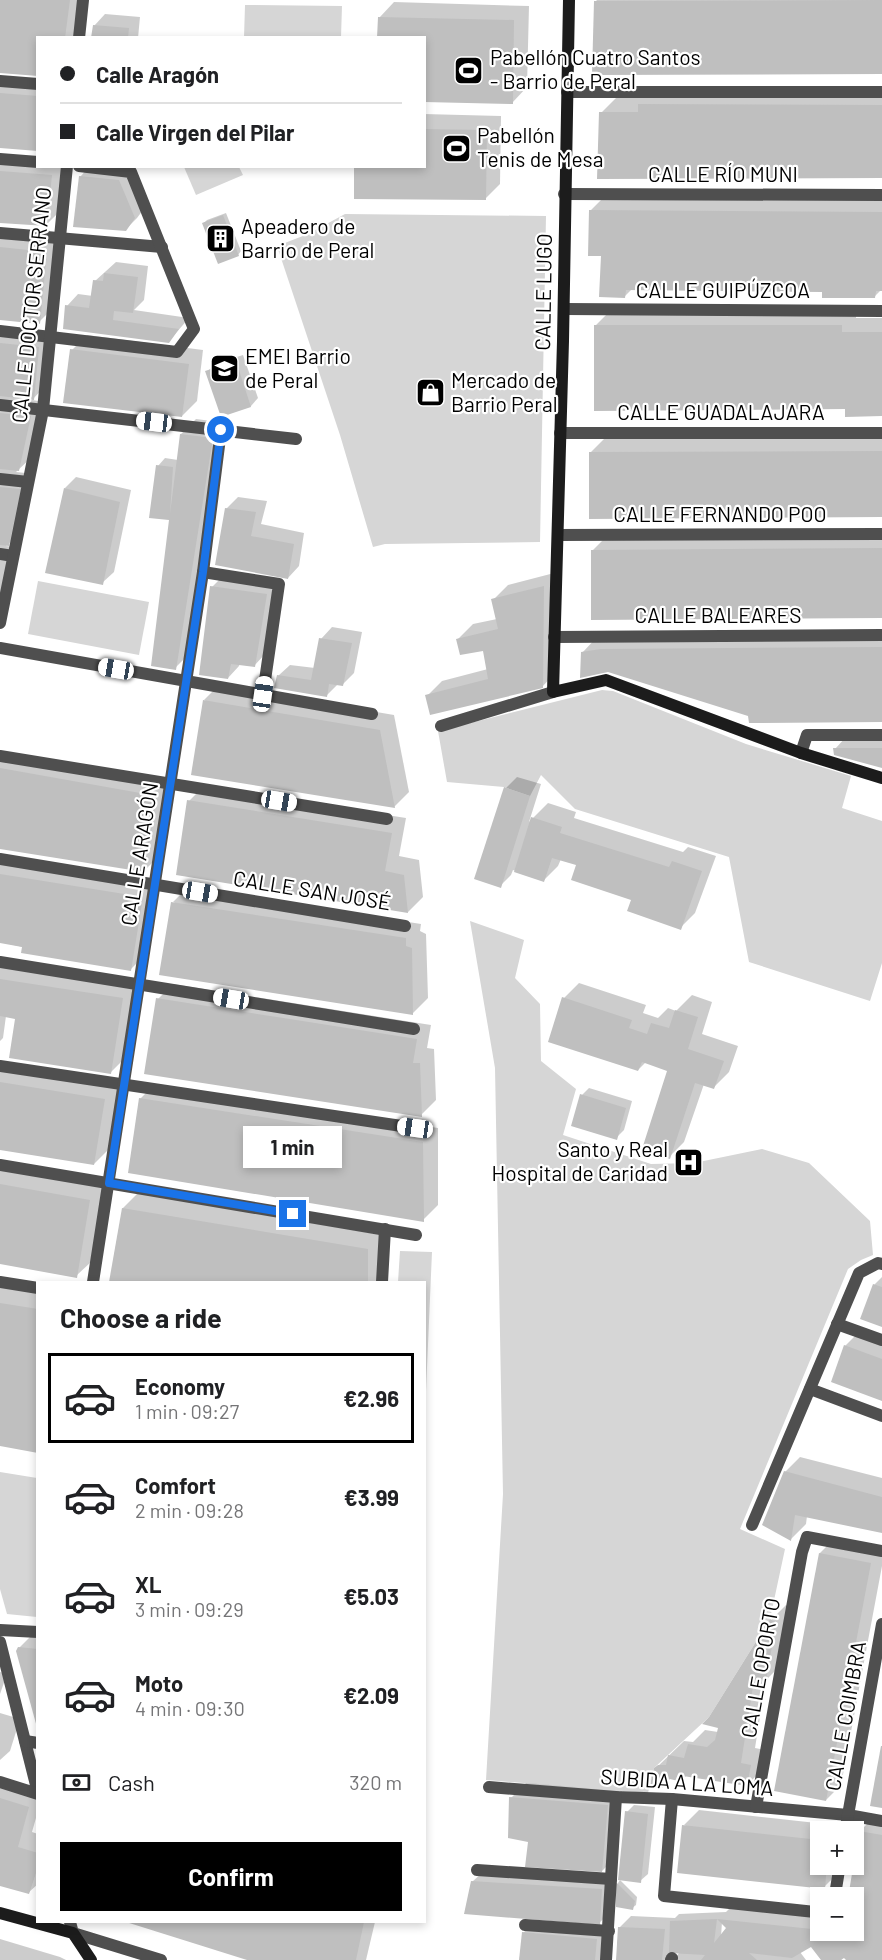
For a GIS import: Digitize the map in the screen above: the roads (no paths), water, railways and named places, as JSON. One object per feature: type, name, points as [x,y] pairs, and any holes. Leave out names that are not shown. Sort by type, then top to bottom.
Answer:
[{"type":"street","points":[[79,36],[83,0]]},
{"type":"street","name":"CALLE LUGO","points":[[553,692],[564,309],[564,194],[569,0]]},
{"type":"street","points":[[0,81],[36,84]]},
{"type":"street","points":[[567,92],[882,92]]},
{"type":"street","points":[[0,159],[36,162]]},
{"type":"street","name":"CALLE DOCTOR SERRANO","points":[[0,623],[43,410],[67,168]]},
{"type":"street","points":[[0,331],[177,352],[194,329],[131,172],[96,168]]},
{"type":"street","name":"CALLE RÍO MUNI","points":[[564,194],[882,195]]},
{"type":"street","points":[[0,233],[162,247]]},
{"type":"street","name":"CALLE GUIPÚZCOA","points":[[564,309],[882,311]]},
{"type":"street","points":[[0,405],[296,440]]},
{"type":"street","name":"CALLE ARAGÓN","points":[[93,1281],[203,572],[221,430]]},
{"type":"street","name":"CALLE GUADALAJARA","points":[[560,433],[882,433]]},
{"type":"street","points":[[0,479],[28,482]]},
{"type":"street","name":"CALLE FERNANDO POO","points":[[558,535],[882,534]]},
{"type":"street","points":[[0,554],[13,556]]},
{"type":"street","points":[[203,572],[279,584],[263,694]]},
{"type":"street","name":"CALLE BALEARES","points":[[554,637],[882,635]]},
{"type":"street","points":[[0,648],[372,714]]},
{"type":"street","points":[[441,726],[553,692],[606,680],[801,753],[882,778]]},
{"type":"street","points":[[801,753],[807,735],[882,735]]},
{"type":"street","points":[[0,756],[387,819]]},
{"type":"street","name":"CALLE SAN JOSÉ","points":[[0,859],[405,926]]},
{"type":"street","points":[[0,962],[414,1029]]},
{"type":"street","points":[[0,1066],[415,1128]]},
{"type":"street","points":[[0,1165],[416,1235]]},
{"type":"street","points":[[382,1281],[385,1229]]},
{"type":"street","points":[[752,1525],[859,1273],[878,1263],[882,1264]]},
{"type":"street","points":[[0,1282],[36,1288]]},
{"type":"street","points":[[837,1324],[882,1340]]},
{"type":"street","points":[[810,1389],[882,1416]]},
{"type":"street","name":"CALLE OPORTO","points":[[756,1807],[802,1552],[807,1537],[882,1551]]},
{"type":"street","name":"CALLE COIMBRA","points":[[847,1821],[882,1624]]},
{"type":"street","points":[[0,1630],[36,1632]]},
{"type":"street","points":[[0,1642],[3,1665],[31,1742],[36,1778]]},
{"type":"street","points":[[0,1782],[36,1792]]},
{"type":"street","name":"SUBIDA A LA LOMA","points":[[489,1787],[616,1797],[672,1798],[848,1815],[882,1821]]},
{"type":"street","points":[[606,1960],[616,1797]]},
{"type":"street","points":[[672,1798],[664,1896],[810,1911]]},
{"type":"street","points":[[477,1870],[611,1879]]},
{"type":"street","points":[[0,1913],[36,1920]]},
{"type":"street","points":[[51,1923],[71,1927],[161,1960]]},
{"type":"street","points":[[525,1924],[609,1931]]},
{"type":"street","points":[[71,1927],[91,1960]]},
{"type":"place","name":"Pabellón Cuatro Santos - Barrio de Peral","points":[[469,70]]},
{"type":"place","name":"Pabellón Tenis de Mesa","points":[[456,148]]},
{"type":"place","name":"Apeadero de Barrio de Peral","points":[[220,239]]},
{"type":"place","name":"EMEI Barrio de Peral","points":[[224,369]]},
{"type":"place","name":"Mercado de Barrio Peral","points":[[430,393]]},
{"type":"place","name":"Santo y Real Hospital de Caridad","points":[[689,1162]]}]
